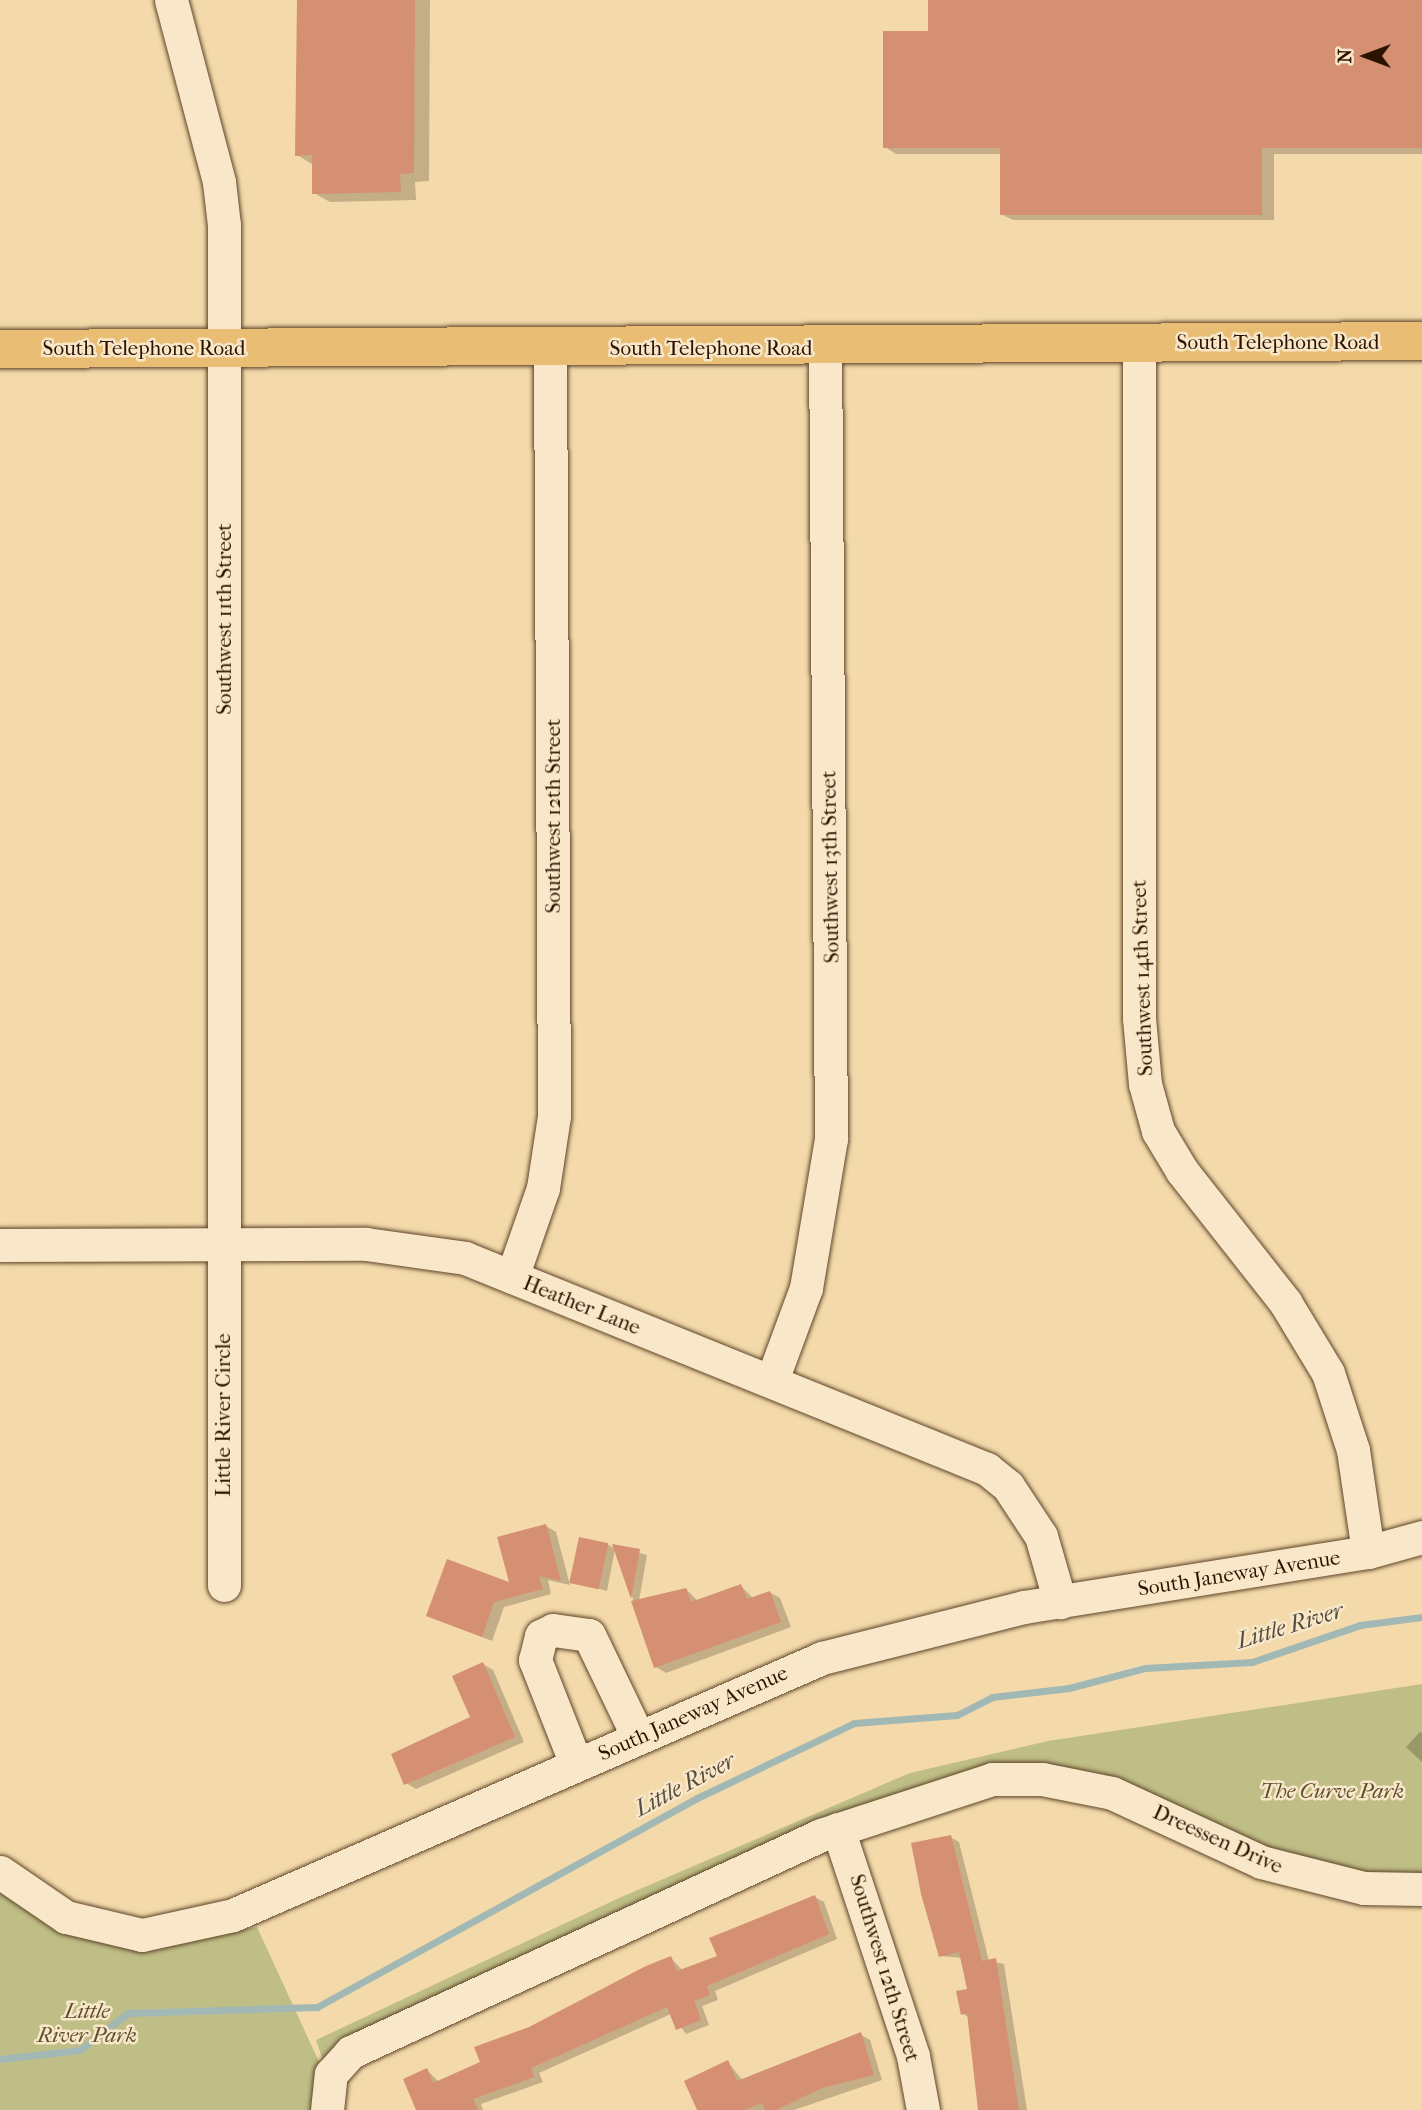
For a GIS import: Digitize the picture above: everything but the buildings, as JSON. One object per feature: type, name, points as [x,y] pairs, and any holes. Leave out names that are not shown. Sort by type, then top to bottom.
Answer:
[{"type":"main road","name":"South Telephone Road","points":[[0,349],[550,349],[1422,341]]},
{"type":"street","name":"Southwest 11th Street","points":[[171,0],[219,181],[224,347],[223,1244]]},
{"type":"street","name":"Southwest 14th Street","points":[[1139,342],[1139,1018],[1145,1084],[1158,1131],[1182,1171],[1285,1303],[1328,1373],[1353,1451],[1368,1552]]},
{"type":"street","name":"Southwest 13th Street","points":[[772,1380],[806,1288],[831,1139],[825,347]]},
{"type":"street","name":"Southwest 12th Street","points":[[512,1277],[540,1198],[554,1116],[550,349]]},
{"type":"street","name":"Little River Circle","points":[[223,1244],[224,1585]]},
{"type":"street","name":"Heather Lane","points":[[0,1245],[419,1247],[512,1277],[987,1469],[1008,1486],[1041,1536],[1060,1602]]},
{"type":"street","name":"South Janeway Avenue","points":[[0,1872],[66,1917],[142,1935],[233,1915],[822,1658],[1060,1602],[1368,1552],[1422,1536]]},
{"type":"street","points":[[576,1764],[535,1660],[541,1636],[553,1630],[589,1635],[638,1737]]},
{"type":"street","name":"Dreessen Drive","points":[[838,1829],[992,1779],[1058,1781],[1112,1793],[1261,1862],[1316,1879],[1422,1889]]},
{"type":"street","name":"Southwest 12th Street","points":[[838,1829],[913,2056],[923,2110]]},
{"type":"street","points":[[327,2110],[331,2074],[351,2052],[838,1829]]},
{"type":"green space","name":"The Curve Park","points":[[1422,1684],[1422,1889],[1364,1888],[1135,1809],[1042,1792],[958,1797],[887,1811],[326,2069],[316,2040],[619,1898],[910,1773],[1048,1741]]},
{"type":"green space","name":"Little River Park","points":[[0,1866],[140,1948],[257,1927],[320,2064],[319,2110],[0,2110]]},
{"type":"waterway","name":"Little River","points":[[0,2059],[80,2050],[128,2013],[317,2007],[697,1798],[854,1723],[957,1715],[992,1697],[1069,1688],[1145,1668],[1252,1662],[1360,1625],[1422,1617]]}]
